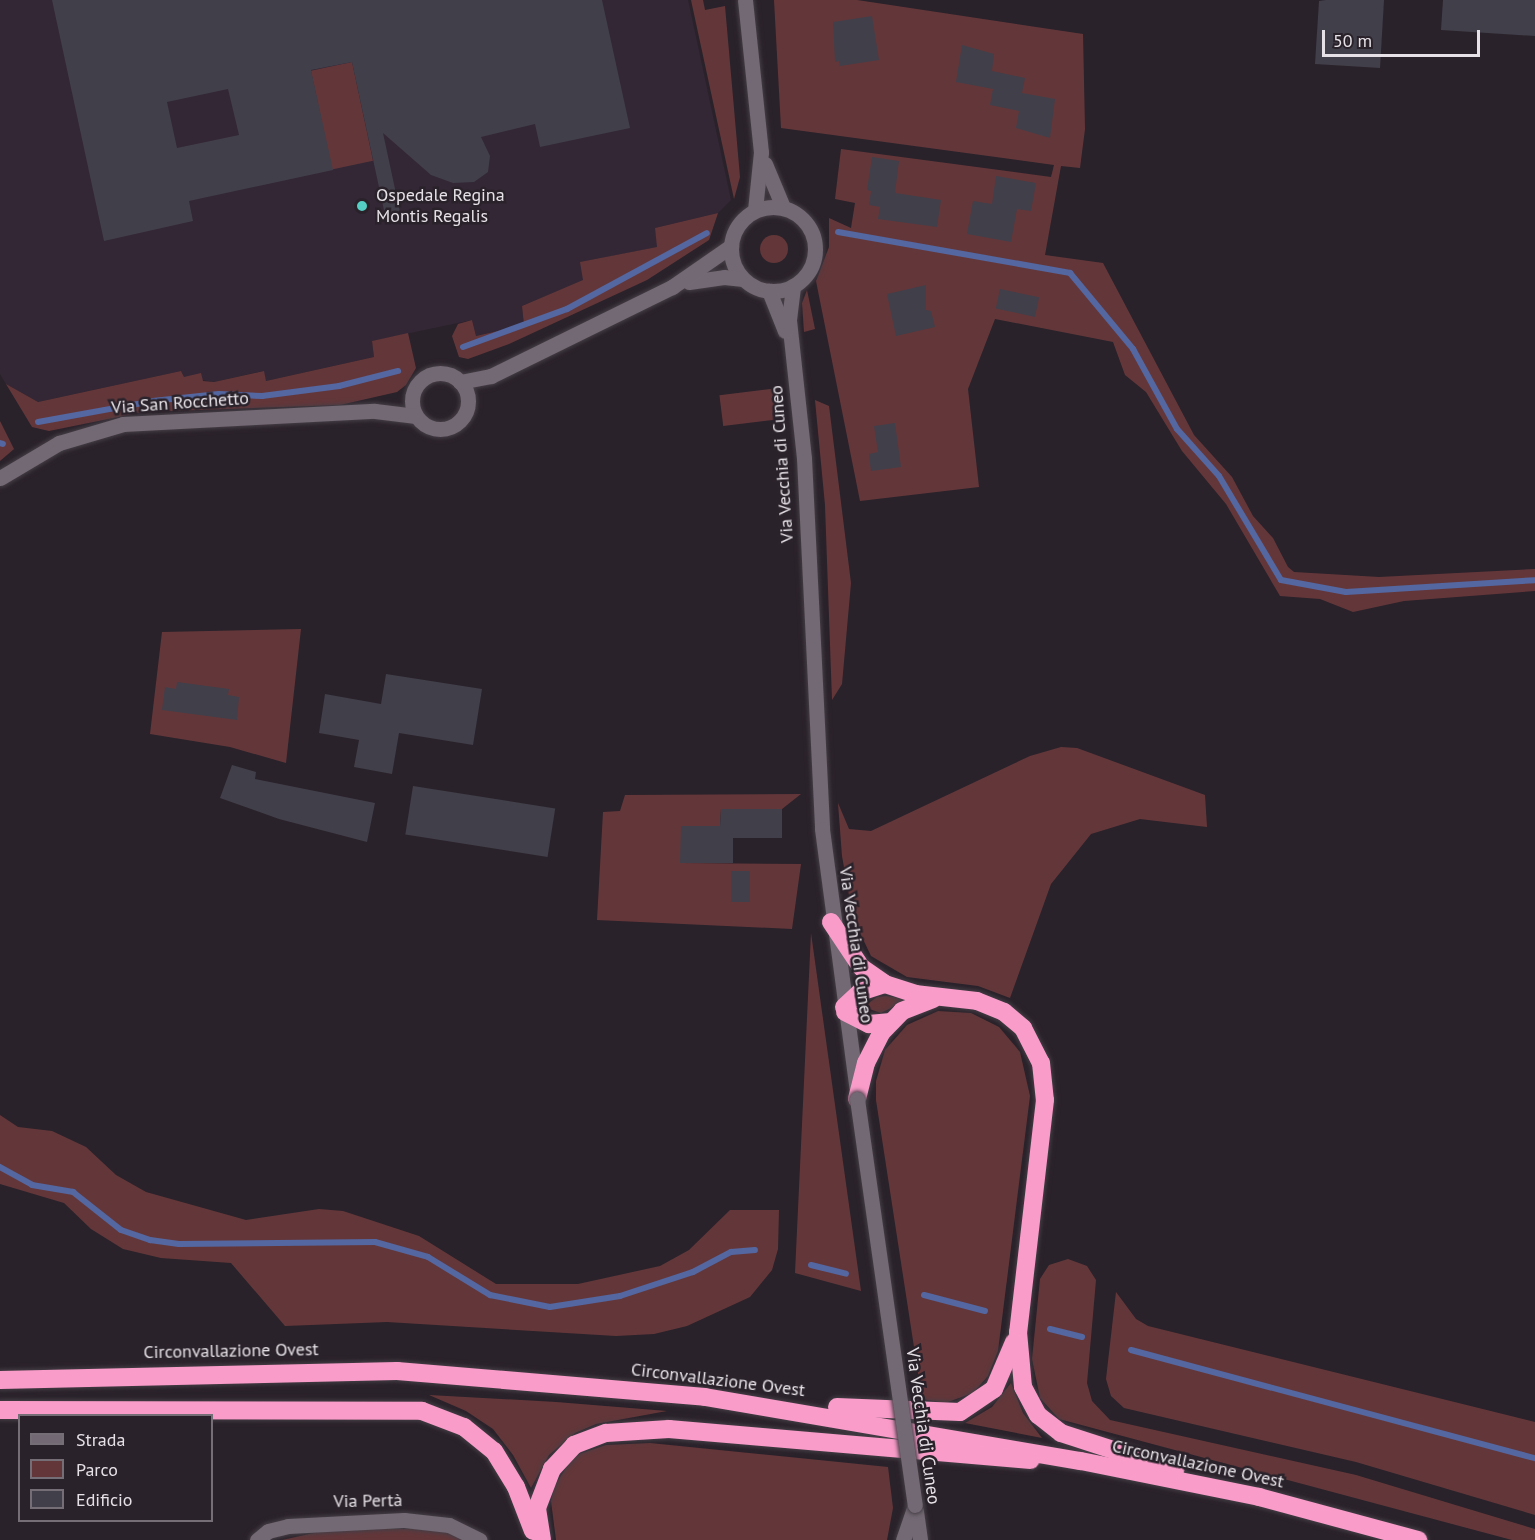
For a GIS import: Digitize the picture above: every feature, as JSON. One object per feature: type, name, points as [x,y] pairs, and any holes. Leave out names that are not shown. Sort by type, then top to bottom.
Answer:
[{"type":"highway","points":[[831,922],[861,967],[885,984],[915,994],[977,1001],[1013,1018],[1041,1063],[1045,1100],[1018,1332],[1023,1387],[1033,1409],[1049,1426],[1259,1497]]},
{"type":"highway","points":[[885,984],[860,992],[844,1009],[869,1024],[891,1022]]},
{"type":"highway","points":[[857,1099],[872,1048],[891,1022],[912,1005],[941,998]]},
{"type":"highway","points":[[743,1402],[960,1412],[994,1389],[1018,1332]]},
{"type":"highway","name":"Circonvallazione Ovest","points":[[0,1380],[397,1371],[591,1385],[743,1402],[1081,1461],[1259,1497],[1418,1540]]},
{"type":"highway","points":[[0,1410],[422,1411],[464,1427],[494,1451],[516,1487],[539,1540]]},
{"type":"highway","points":[[539,1540],[540,1496],[561,1456],[588,1438],[625,1430],[669,1429],[998,1460],[1081,1461]]},
{"type":"street","points":[[745,0],[761,152],[755,210]]},
{"type":"street","points":[[761,152],[783,207]]},
{"type":"street","points":[[783,207],[799,214],[810,227],[816,243],[811,269],[793,287],[769,291],[743,279],[736,269],[731,246],[738,225],[755,210],[783,207]]},
{"type":"street","name":"Via San Rocchetto","points":[[375,411],[413,391],[421,380],[433,373],[443,373],[460,381],[491,376],[672,287],[731,246]]},
{"type":"street","name":"Via San Rocchetto","points":[[672,287],[702,278],[743,279]]},
{"type":"street","name":"Via Vecchia di Cuneo","points":[[793,287],[791,351],[801,414],[820,801],[831,922],[920,1540]]},
{"type":"street","name":"Via Vecchia di Cuneo","points":[[769,291],[791,351]]},
{"type":"street","name":"Via San Rocchetto","points":[[0,478],[59,442],[123,424],[375,411],[416,416],[436,429],[447,428],[458,422],[468,401],[491,376]]},
{"type":"street","points":[[460,381],[468,401]]},
{"type":"street","points":[[413,391],[416,416]]},
{"type":"street","points":[[903,1540],[915,1505]]},
{"type":"street","name":"Via Pertà","points":[[256,1540],[268,1531],[288,1526],[404,1520],[449,1525],[480,1540]]},
{"type":"shaded area","name":"Ospedale Regina Montis Regalis","points":[[0,0],[688,0],[731,200],[718,213],[655,228],[658,247],[581,262],[584,280],[522,306],[524,325],[476,336],[472,320],[372,341],[374,357],[266,381],[263,371],[214,382],[184,377],[181,371],[38,402],[6,384],[0,374]]},
{"type":"green space","points":[[691,0],[703,0],[705,10],[725,6],[740,177],[734,199]]},
{"type":"green space","points":[[774,0],[857,0],[1083,34],[1085,129],[1080,168],[1061,166],[1045,255],[1103,263],[1194,435],[1232,477],[1253,516],[1273,538],[1288,567],[1294,572],[1379,577],[1535,569],[1535,591],[1404,601],[1353,612],[1320,599],[1280,596],[1226,504],[1182,451],[1146,392],[1125,375],[1113,342],[995,319],[968,389],[979,487],[860,501],[816,281],[829,247],[829,218],[851,228],[855,203],[835,199],[841,149],[1051,177],[1054,165],[781,128]]},
{"type":"green space","points":[[352,62],[373,161],[332,170],[311,71]]},
{"type":"green space","points":[[718,213],[709,240],[647,280],[509,344],[468,359],[459,357],[452,336],[458,324],[472,320],[476,336],[524,325],[522,306],[583,280],[580,262],[657,247],[655,228]]},
{"type":"green space","points":[[774,235],[784,239],[788,249],[784,259],[774,263],[764,259],[760,249],[764,239]]},
{"type":"green space","points":[[807,290],[815,329],[804,332],[802,303]]},
{"type":"green space","points":[[408,333],[416,368],[406,385],[397,392],[340,405],[143,412],[49,431],[32,427],[6,384],[38,402],[181,371],[184,377],[201,373],[203,381],[214,382],[264,371],[266,381],[374,357],[372,341]]},
{"type":"green space","points":[[779,388],[783,419],[723,426],[719,395]]},
{"type":"green space","points":[[815,400],[829,406],[851,583],[842,684],[832,700],[825,505]]},
{"type":"green space","points":[[0,421],[14,449],[0,461]]},
{"type":"green space","points":[[301,629],[286,763],[230,747],[150,734],[162,632]]},
{"type":"green space","points":[[1061,747],[1077,748],[1205,795],[1207,827],[1140,819],[1091,834],[1051,884],[1010,998],[978,986],[907,977],[871,956],[853,918],[842,856],[838,803],[849,829],[871,831],[1030,756]]},
{"type":"green space","points":[[801,794],[782,809],[721,809],[720,826],[681,827],[681,863],[801,864],[792,929],[597,920],[603,812],[620,811],[625,795]]},
{"type":"green space","points":[[811,933],[861,1291],[795,1273]]},
{"type":"green space","points":[[877,997],[909,999],[881,1013],[863,1007]]},
{"type":"green space","points":[[938,1011],[971,1013],[999,1027],[1020,1052],[1030,1096],[998,1351],[988,1376],[973,1393],[945,1403],[922,1399],[876,1100],[876,1081],[885,1050],[907,1025]]},
{"type":"green space","points":[[0,1115],[18,1127],[52,1131],[86,1147],[116,1175],[146,1192],[246,1220],[319,1209],[343,1211],[419,1236],[496,1284],[578,1284],[660,1266],[689,1250],[730,1210],[779,1210],[778,1249],[772,1270],[750,1297],[687,1326],[654,1334],[616,1336],[387,1322],[285,1326],[231,1263],[161,1258],[123,1249],[91,1229],[64,1203],[0,1184]]},
{"type":"green space","points":[[1068,1259],[1087,1266],[1096,1280],[1087,1383],[1092,1401],[1110,1420],[1356,1475],[1535,1529],[1535,1540],[1512,1540],[1059,1419],[1040,1398],[1032,1359],[1040,1279],[1049,1265]]},
{"type":"green space","points":[[1116,1292],[1136,1319],[1148,1326],[1535,1422],[1535,1515],[1356,1462],[1124,1408],[1111,1396],[1106,1379]]},
{"type":"green space","points":[[1011,1383],[1023,1413],[1042,1438],[965,1423],[992,1407]]},
{"type":"green space","points":[[429,1395],[667,1411],[596,1424],[575,1433],[549,1455],[531,1488],[513,1455],[493,1429],[466,1411]]},
{"type":"green space","points":[[650,1443],[888,1467],[893,1508],[887,1540],[556,1540],[551,1501],[554,1487],[569,1463],[579,1454],[606,1445]]},
{"type":"green space","points":[[332,1529],[419,1529],[454,1533],[469,1540],[282,1540]]},
{"type":"building","points":[[52,0],[602,0],[630,128],[540,147],[535,124],[481,137],[490,156],[488,172],[474,182],[453,183],[431,175],[383,133],[400,212],[385,215],[352,62],[311,70],[333,170],[189,201],[193,221],[104,241]],"holes":[[[228,89],[239,135],[177,148],[167,102]]]},
{"type":"building","points":[[1384,0],[1380,68],[1315,64],[1319,1]]},
{"type":"building","points":[[1443,0],[1535,0],[1535,36],[1441,30]]},
{"type":"building","points":[[872,16],[879,60],[840,66],[839,61],[835,62],[833,22]]},
{"type":"building","points":[[962,45],[994,54],[992,71],[1025,78],[1022,93],[1055,99],[1050,138],[1016,128],[1019,111],[990,105],[993,89],[956,82]]},
{"type":"building","points":[[872,157],[899,161],[895,193],[941,200],[937,227],[878,219],[880,207],[869,205],[871,191],[867,190]]},
{"type":"building","points":[[996,176],[1036,183],[1031,211],[1017,209],[1011,242],[967,234],[973,201],[992,204]]},
{"type":"building","points":[[926,285],[926,310],[931,311],[935,327],[896,336],[887,294]]},
{"type":"building","points":[[1000,289],[1039,297],[1035,317],[996,309]]},
{"type":"building","points":[[895,423],[901,467],[871,471],[869,454],[878,452],[874,426]]},
{"type":"building","points":[[386,674],[482,689],[473,745],[399,733],[392,774],[354,767],[359,740],[319,733],[325,694],[381,704]]},
{"type":"building","points":[[177,682],[229,689],[228,695],[239,697],[237,720],[162,710],[165,687],[176,689]]},
{"type":"building","points":[[232,765],[256,772],[255,779],[375,803],[367,842],[279,819],[220,798]]},
{"type":"building","points":[[413,786],[555,809],[548,857],[405,834]]},
{"type":"building","points":[[721,809],[782,809],[782,838],[733,838],[733,863],[680,863],[681,826],[720,826]]},
{"type":"building","points":[[731,871],[750,871],[750,902],[731,902]]},
{"type":"waterway","points":[[838,232],[1070,273],[1133,349],[1177,429],[1219,476],[1281,580],[1346,592],[1535,580]]},
{"type":"waterway","points":[[463,347],[567,309],[707,233]]},
{"type":"waterway","points":[[38,422],[153,401],[219,394],[262,396],[339,386],[398,371]]},
{"type":"waterway","points":[[0,1167],[32,1185],[73,1192],[121,1230],[150,1240],[179,1244],[375,1242],[428,1257],[490,1295],[550,1307],[620,1296],[693,1272],[731,1252],[755,1250]]},
{"type":"waterway","points":[[811,1265],[846,1274]]},
{"type":"waterway","points":[[924,1295],[985,1311]]},
{"type":"waterway","points":[[1050,1329],[1082,1337]]},
{"type":"waterway","points":[[1131,1350],[1535,1458]]},
{"type":"place","name":"Ospedale Regina Montis Regalis","points":[[362,206]]}]
